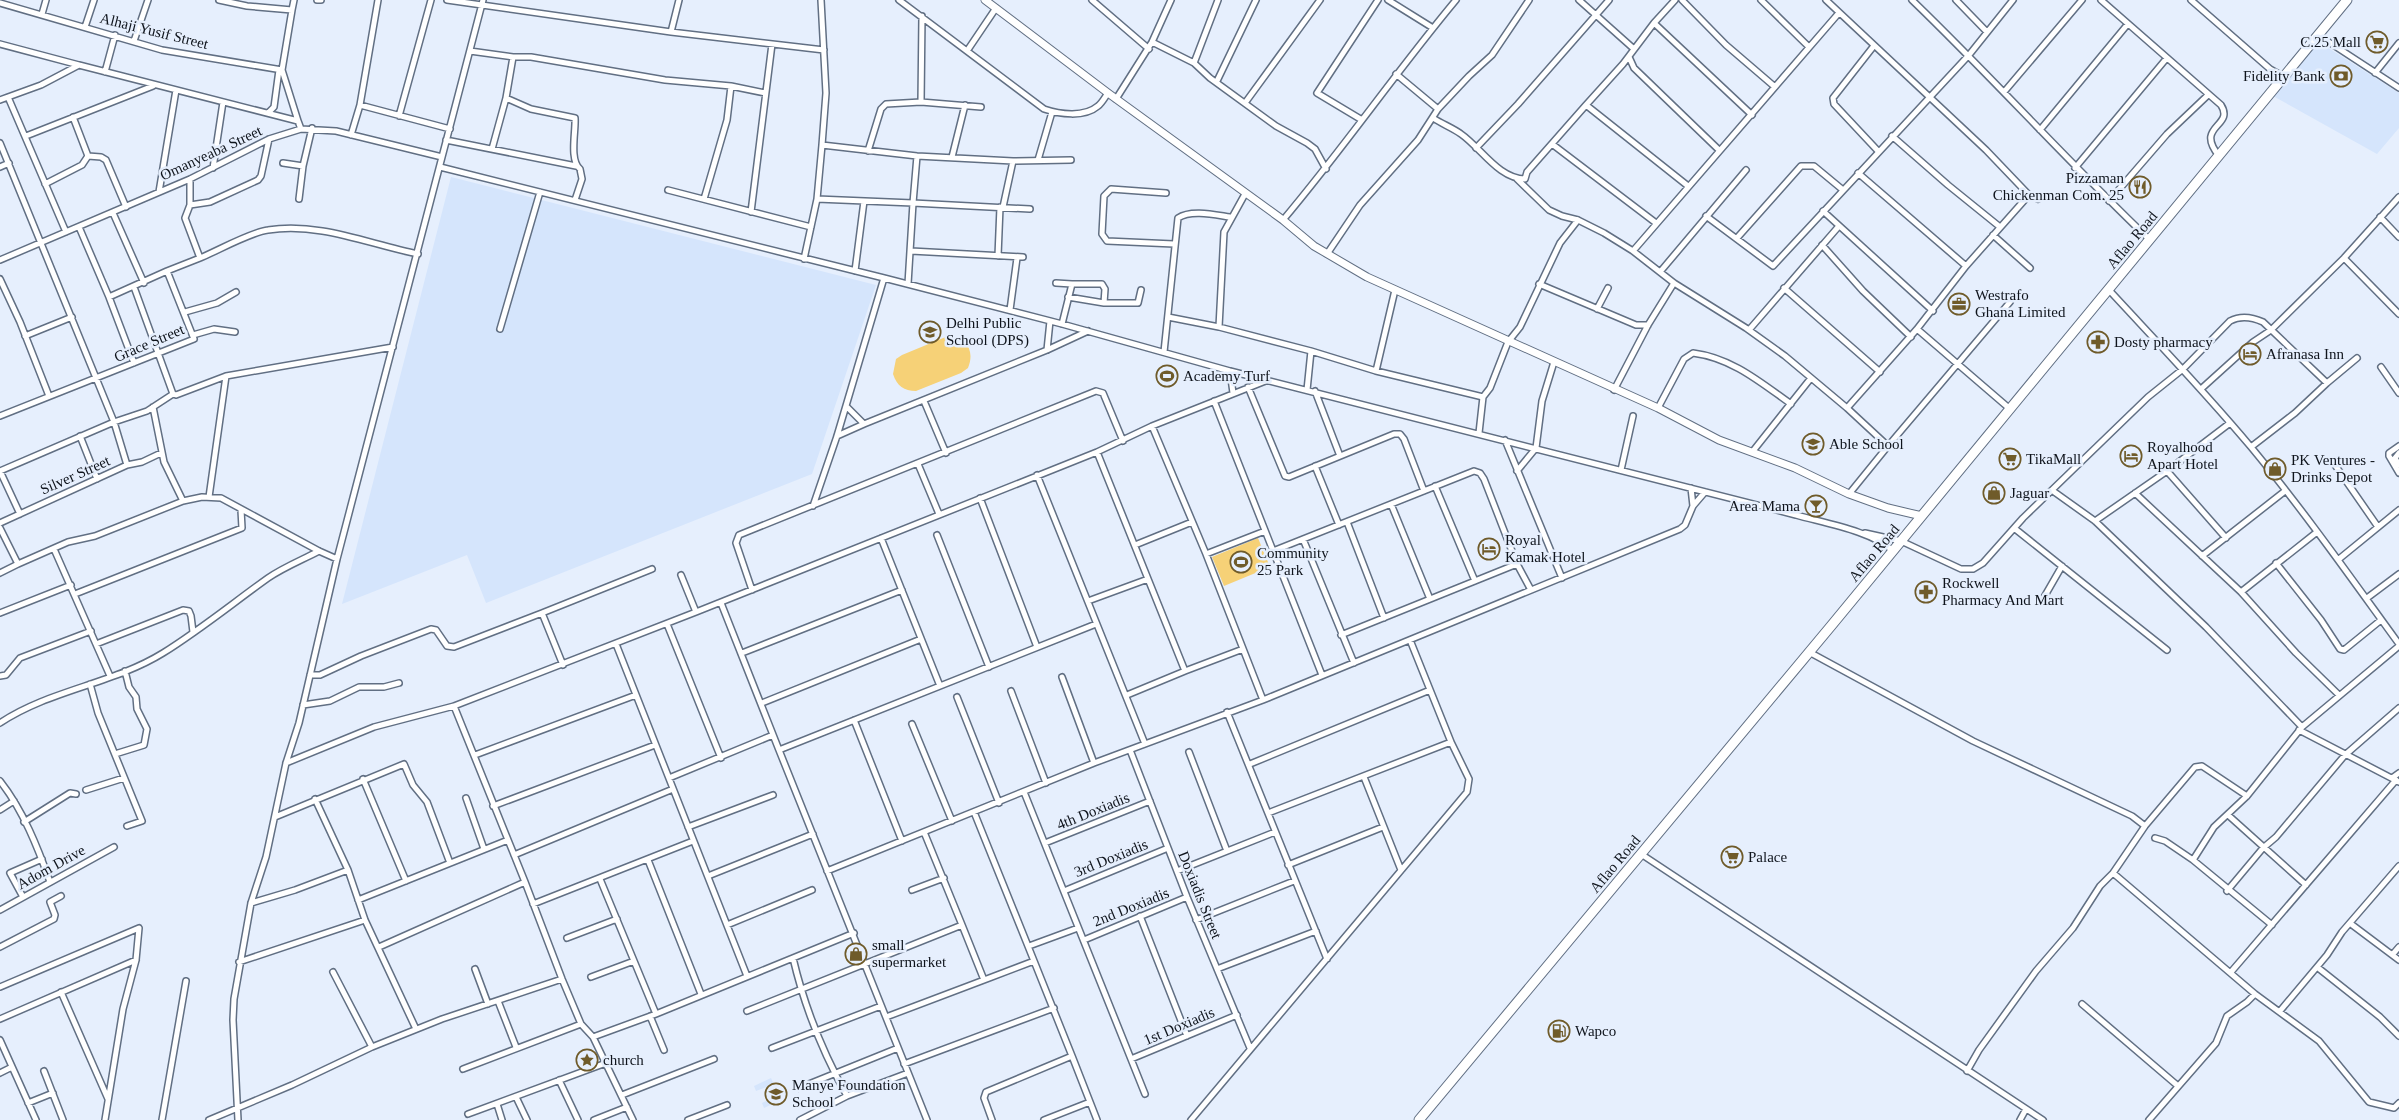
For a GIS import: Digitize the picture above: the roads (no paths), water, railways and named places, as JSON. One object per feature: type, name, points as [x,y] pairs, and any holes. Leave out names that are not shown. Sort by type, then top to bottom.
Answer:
[{"type":"highway","name":"Aflao Road","points":[[1419,1120],[2011,410],[2347,0]]},
{"type":"street","points":[[42,14],[46,0]]},
{"type":"street","points":[[85,27],[94,0]]},
{"type":"street","points":[[134,41],[148,0]]},
{"type":"street","points":[[219,0],[292,10]]},
{"type":"street","points":[[268,113],[274,106],[294,0]]},
{"type":"street","points":[[351,134],[360,105],[378,0]]},
{"type":"street","points":[[399,116],[431,0]]},
{"type":"street","points":[[447,0],[482,2],[671,32],[824,50]]},
{"type":"street","points":[[671,32],[679,0]]},
{"type":"street","points":[[804,259],[817,199],[826,92],[821,0]]},
{"type":"street","points":[[900,0],[1044,110],[1079,113],[1089,111],[1098,106],[1108,94]]},
{"type":"street","points":[[985,0],[1108,94],[1327,254],[1367,277],[1614,390],[1658,408],[1690,426],[1795,468],[1849,494],[1888,508],[1922,516]]},
{"type":"street","points":[[1092,0],[1148,49]]},
{"type":"street","points":[[1116,99],[1152,42],[1171,0]]},
{"type":"street","points":[[1194,63],[1218,0]]},
{"type":"street","points":[[1217,81],[1256,0]]},
{"type":"street","points":[[1244,103],[1320,0]]},
{"type":"street","points":[[1362,120],[1316,93],[1378,0]]},
{"type":"street","points":[[1388,0],[1433,28]]},
{"type":"street","points":[[1283,220],[1326,169],[1396,74],[1456,0]]},
{"type":"street","points":[[1327,254],[1360,206],[1418,140],[1438,109],[1469,76],[1492,56],[1529,0]]},
{"type":"street","points":[[1579,0],[1634,49]]},
{"type":"street","points":[[1476,148],[1609,0]]},
{"type":"street","points":[[1528,190],[1525,179],[1527,172],[1623,64],[1654,23],[1675,0]]},
{"type":"street","points":[[1682,0],[1726,45],[1775,87]]},
{"type":"street","points":[[1761,0],[1809,47]]},
{"type":"street","points":[[1826,0],[1838,14],[1930,98],[2030,195],[2038,200]]},
{"type":"street","points":[[1912,0],[1969,55],[2075,168],[2150,240]]},
{"type":"street","points":[[1956,0],[1987,32]]},
{"type":"street","points":[[1706,216],[1773,266],[1969,55],[2013,0]]},
{"type":"street","points":[[2004,92],[2082,0]]},
{"type":"street","points":[[2101,0],[2224,109],[2223,117],[2210,138],[2210,144],[2219,156]]},
{"type":"street","points":[[2191,0],[2270,69],[2284,77]]},
{"type":"street","points":[[238,1120],[233,1020],[234,999],[239,962],[251,903],[266,857],[286,763],[303,705],[337,558],[418,254],[482,2]]},
{"type":"street","name":"Alhaji Yusif Street","points":[[0,3],[9,3],[170,51],[280,70]]},
{"type":"street","points":[[967,51],[996,8]]},
{"type":"street","points":[[1633,251],[1838,14]]},
{"type":"street","points":[[921,102],[922,16]]},
{"type":"street","points":[[1654,23],[1752,115]]},
{"type":"street","points":[[2040,130],[2128,25]]},
{"type":"street","points":[[2318,35],[2399,88]]},
{"type":"street","points":[[105,72],[115,36]]},
{"type":"street","points":[[1152,42],[1194,63],[1210,78],[1217,81],[1276,126],[1315,149],[1326,169]]},
{"type":"street","points":[[2375,73],[2399,43]]},
{"type":"street","points":[[0,44],[154,86],[298,120]]},
{"type":"street","points":[[751,212],[764,93],[772,44]]},
{"type":"street","points":[[1873,47],[1833,98],[1834,104],[1878,151]]},
{"type":"street","points":[[470,52],[530,57],[665,80],[731,86],[764,93]]},
{"type":"street","points":[[1629,56],[1634,68],[1719,150]]},
{"type":"street","points":[[492,149],[506,98],[513,57]]},
{"type":"street","points":[[2075,168],[2166,59]]},
{"type":"street","points":[[1623,64],[1634,68]]},
{"type":"street","points":[[0,100],[41,84],[79,65]]},
{"type":"street","points":[[280,70],[301,128]]},
{"type":"street","points":[[1396,74],[1438,109]]},
{"type":"street","points":[[26,136],[154,86]]},
{"type":"street","points":[[704,198],[727,120],[731,86]]},
{"type":"street","points":[[159,192],[176,90]]},
{"type":"street","points":[[2109,201],[2167,134],[2208,95]]},
{"type":"street","points":[[8,97],[66,232]]},
{"type":"street","points":[[506,98],[531,109],[575,118],[576,166]]},
{"type":"street","points":[[213,168],[223,102]]},
{"type":"street","points":[[868,151],[880,110],[886,104],[921,102],[981,107]]},
{"type":"street","points":[[360,105],[450,129]]},
{"type":"street","points":[[1586,105],[1688,186]]},
{"type":"street","points":[[952,157],[965,106]]},
{"type":"street","points":[[1038,160],[1052,112]]},
{"type":"street","points":[[73,117],[88,156]]},
{"type":"street","points":[[1433,118],[1462,135],[1517,179],[1549,210],[1578,220],[1604,233],[1633,251],[1674,283],[1749,330],[1847,408],[1888,446]]},
{"type":"street","name":"Omanyeaba Street","points":[[0,260],[190,179],[268,139],[301,128],[351,134],[442,157]]},
{"type":"street","points":[[299,199],[303,166],[312,128]]},
{"type":"street","points":[[1892,136],[2000,227]]},
{"type":"street","points":[[190,205],[210,202],[258,180],[261,176],[268,139]]},
{"type":"street","points":[[446,140],[576,166],[580,169],[582,179],[575,200]]},
{"type":"street","points":[[0,143],[114,422],[126,465]]},
{"type":"street","points":[[1552,144],[1656,223]]},
{"type":"street","points":[[822,145],[917,156],[1012,161],[1071,160]]},
{"type":"street","points":[[45,184],[82,165],[88,156]]},
{"type":"street","points":[[88,156],[101,157],[106,160],[126,207]]},
{"type":"street","points":[[908,284],[917,156]]},
{"type":"street","points":[[998,256],[1001,207],[1012,161]]},
{"type":"street","points":[[0,167],[9,163]]},
{"type":"street","points":[[283,163],[303,166]]},
{"type":"street","points":[[1737,238],[1801,166],[1814,166],[1843,190]]},
{"type":"street","points":[[440,167],[1010,310],[1230,371],[1315,391],[1836,527],[1889,539],[1897,546]]},
{"type":"street","points":[[1660,272],[1746,170]]},
{"type":"street","points":[[1858,173],[1966,266]]},
{"type":"street","points":[[190,179],[190,205],[185,218],[200,258]]},
{"type":"street","points":[[1517,179],[1525,179]]},
{"type":"street","points":[[1166,193],[1111,189],[1107,191],[1104,196],[1102,234],[1107,241],[1174,244]]},
{"type":"street","points":[[668,190],[810,227]]},
{"type":"street","points":[[500,329],[540,192]]},
{"type":"street","points":[[1219,327],[1223,237],[1230,217],[1245,194]]},
{"type":"street","points":[[1847,408],[1933,311],[1966,266],[2030,195]]},
{"type":"street","points":[[2201,388],[2253,342],[2271,330],[2344,258],[2399,197]]},
{"type":"street","points":[[817,199],[1030,209]]},
{"type":"street","points":[[855,271],[864,201]]},
{"type":"street","points":[[1823,211],[1933,311]]},
{"type":"street","points":[[113,213],[144,282]]},
{"type":"street","points":[[1164,352],[1178,218],[1197,214],[1230,217]]},
{"type":"street","points":[[2380,217],[2399,237]]},
{"type":"street","points":[[1479,433],[1483,397],[1490,388],[1508,342],[1520,327],[1560,243],[1578,220]]},
{"type":"street","points":[[1749,330],[1838,226]]},
{"type":"street","points":[[79,227],[134,363]]},
{"type":"street","points":[[108,297],[259,232],[289,229],[335,232],[418,254]]},
{"type":"street","points":[[1993,235],[2030,268]]},
{"type":"street","points":[[1822,245],[1863,291],[1911,337]]},
{"type":"street","points":[[911,250],[1020,258],[1010,310]]},
{"type":"street","points":[[2344,258],[2399,314]]},
{"type":"street","name":"Grace Street","points":[[0,416],[192,341],[193,334],[167,271]]},
{"type":"street","points":[[813,506],[837,436],[884,278]]},
{"type":"street","points":[[0,279],[49,396]]},
{"type":"street","points":[[1056,282],[1102,284],[1105,289],[1104,303]]},
{"type":"street","points":[[1614,390],[1648,325],[1674,283]]},
{"type":"street","points":[[1062,324],[1072,284]]},
{"type":"street","points":[[1540,284],[1636,325],[1648,325]]},
{"type":"street","points":[[134,287],[173,394]]},
{"type":"street","points":[[1597,308],[1608,288]]},
{"type":"street","points":[[1784,288],[1880,372]]},
{"type":"street","points":[[1068,297],[1104,303],[1138,303],[1141,290]]},
{"type":"street","points":[[1376,371],[1395,290]]},
{"type":"street","points":[[2108,290],[2201,388],[2251,448],[2339,559],[2398,643],[2300,729],[2247,796],[2214,827],[2193,860]]},
{"type":"street","points":[[185,312],[217,303],[236,292]]},
{"type":"street","points":[[1849,494],[2010,302]]},
{"type":"street","points":[[25,336],[72,317]]},
{"type":"street","points":[[1168,317],[1219,327],[1311,351],[1376,371],[1483,397]]},
{"type":"street","points":[[1836,527],[1961,569],[1973,569],[1982,563],[2014,528],[2148,397],[2183,369],[2230,321],[2237,318],[2256,318],[2327,383]]},
{"type":"street","points":[[1047,350],[1050,321]]},
{"type":"street","points":[[1636,325],[1643,334]]},
{"type":"street","points":[[193,334],[214,329],[235,332]]},
{"type":"street","points":[[1917,329],[2011,410]]},
{"type":"street","points":[[837,436],[1047,350],[1088,331]]},
{"type":"street","points":[[20,514],[0,471],[114,422],[147,412],[173,394],[179,394],[226,376],[393,347]]},
{"type":"street","points":[[1307,390],[1311,351]]},
{"type":"street","points":[[1658,408],[1684,359],[1693,353],[1728,361],[1747,372],[1791,404]]},
{"type":"street","points":[[2251,448],[2295,413],[2357,358]]},
{"type":"street","points":[[1517,471],[1536,448],[1542,401],[1554,362]]},
{"type":"street","points":[[2381,367],[2399,393]]},
{"type":"street","points":[[1230,371],[1233,393]]},
{"type":"street","points":[[209,497],[226,376]]},
{"type":"street","points":[[1753,451],[1811,378]]},
{"type":"street","points":[[286,763],[374,727],[454,706],[563,665],[1097,452],[1214,400],[1269,380]]},
{"type":"street","points":[[1248,388],[1285,476],[1289,477],[1394,434],[1400,434],[1404,439],[1424,491]]},
{"type":"street","points":[[752,590],[736,538],[739,535],[946,453],[1096,390],[1103,393],[1123,441]]},
{"type":"street","points":[[1315,391],[1340,456]]},
{"type":"street","points":[[1214,400],[1322,676]]},
{"type":"street","points":[[924,401],[946,453]]},
{"type":"street","points":[[846,406],[864,424]]},
{"type":"street","points":[[152,407],[161,452],[184,501]]},
{"type":"street","points":[[1621,470],[1633,416]]},
{"type":"street","points":[[2094,521],[2167,471],[2230,423]]},
{"type":"street","points":[[1152,426],[1206,554],[1263,700]]},
{"type":"street","points":[[80,436],[97,479]]},
{"type":"street","points":[[1505,440],[1562,578]]},
{"type":"street","points":[[2399,446],[2389,453],[2389,456],[2399,473]]},
{"type":"street","name":"Silver Street","points":[[0,523],[126,465],[142,462],[161,452]]},
{"type":"street","points":[[1097,452],[1185,671]]},
{"type":"street","points":[[2399,453],[2395,458],[2399,465]]},
{"type":"street","points":[[918,464],[939,514]]},
{"type":"street","points":[[2334,465],[2378,527]]},
{"type":"street","points":[[1315,466],[1339,525]]},
{"type":"street","points":[[1272,551],[1474,471],[1480,473],[1517,564],[1531,590]]},
{"type":"street","points":[[2167,471],[2226,538]]},
{"type":"street","points":[[1037,475],[1096,624],[1127,695],[1145,744]]},
{"type":"street","points":[[1435,486],[1475,581]]},
{"type":"street","points":[[1692,488],[1693,506]]},
{"type":"street","points":[[2053,491],[2094,521],[2206,627],[2300,729],[2396,780]]},
{"type":"street","points":[[2202,556],[2285,491]]},
{"type":"street","points":[[827,871],[1094,763],[1263,700],[1680,529],[1685,525],[1693,506],[1705,492]]},
{"type":"street","points":[[2135,494],[2241,592],[2296,653],[2339,695]]},
{"type":"street","points":[[0,573],[74,540],[95,536],[184,501],[209,497],[220,498],[319,551],[337,558]]},
{"type":"street","points":[[980,498],[1037,647]]},
{"type":"street","points":[[1391,504],[1430,599]]},
{"type":"street","points":[[75,594],[242,528],[242,510]]},
{"type":"street","points":[[2339,559],[2399,510]]},
{"type":"street","points":[[1135,545],[1192,522]]},
{"type":"street","points":[[1347,522],[1384,618]]},
{"type":"street","points":[[0,528],[18,564]]},
{"type":"street","points":[[2014,528],[2167,650]]},
{"type":"street","points":[[1206,554],[1265,532]]},
{"type":"street","points":[[2241,592],[2317,532]]},
{"type":"street","points":[[937,535],[988,667]]},
{"type":"street","points":[[881,538],[940,686]]},
{"type":"street","points":[[1303,539],[1354,663]]},
{"type":"street","points":[[54,549],[110,676]]},
{"type":"street","points":[[0,722],[8,716],[125,671],[164,652],[270,577],[319,551]]},
{"type":"street","points":[[2276,563],[2321,620],[2340,650],[2344,650],[2381,620]]},
{"type":"street","points":[[1341,635],[1517,564]]},
{"type":"street","points":[[2042,599],[2062,566]]},
{"type":"street","points":[[310,675],[320,675],[361,656],[431,629],[436,630],[440,634],[447,646],[454,646],[652,569]]},
{"type":"street","points":[[2367,598],[2399,574]]},
{"type":"street","points":[[681,575],[696,612]]},
{"type":"street","points":[[1088,601],[1148,579]]},
{"type":"street","points":[[0,613],[71,585]]},
{"type":"street","points":[[742,653],[902,590]]},
{"type":"street","points":[[721,603],[927,1120]]},
{"type":"street","points":[[96,644],[183,610],[189,612],[192,616],[193,632]]},
{"type":"street","points":[[542,613],[563,665]]},
{"type":"street","points":[[667,624],[721,758]]},
{"type":"street","points":[[779,750],[1096,624]]},
{"type":"street","points":[[0,676],[6,675],[16,661],[25,656],[91,631]]},
{"type":"street","points":[[762,702],[921,639]]},
{"type":"street","points":[[1191,1120],[1467,792],[1469,779],[1451,742],[1410,640]]},
{"type":"street","points":[[616,644],[747,976]]},
{"type":"street","points":[[1127,695],[1243,649]]},
{"type":"street","points":[[1809,652],[1973,741],[2132,816],[2145,826]]},
{"type":"street","points":[[115,754],[144,745],[147,729],[137,708],[136,697],[129,687],[125,671]]},
{"type":"street","points":[[1062,677],[1094,763]]},
{"type":"street","points":[[303,705],[330,701],[358,687],[384,687],[399,683]]},
{"type":"street","points":[[90,684],[98,713],[142,821],[127,826]]},
{"type":"street","points":[[1250,764],[1430,690]]},
{"type":"street","points":[[1010,692],[1046,783]]},
{"type":"street","points":[[475,755],[636,695]]},
{"type":"street","points":[[957,697],[998,803]]},
{"type":"street","points":[[454,706],[581,1024],[593,1037],[633,1120]]},
{"type":"street","points":[[2227,891],[2346,755],[2399,709]]},
{"type":"street","points":[[1227,712],[1250,764],[1294,881],[1327,959]]},
{"type":"street","points":[[854,720],[902,841]]},
{"type":"street","points":[[912,724],[952,820]]},
{"type":"street","points":[[669,778],[773,735]]},
{"type":"street","points":[[1268,813],[1451,742]]},
{"type":"street","points":[[493,806],[655,745]]},
{"type":"street","name":"Doxiadis Street","points":[[1130,750],[1187,898],[1250,1048]]},
{"type":"street","points":[[1189,752],[1227,851]]},
{"type":"street","points":[[275,817],[363,779],[404,764],[413,785],[427,802],[450,863]]},
{"type":"street","points":[[1967,1071],[1979,1050],[2036,971],[2073,928],[2100,886],[2113,873],[2145,826],[2199,765],[2247,796]]},
{"type":"street","points":[[2232,972],[2396,780],[2399,773]]},
{"type":"street","points":[[1364,777],[1401,870]]},
{"type":"street","points":[[86,790],[124,778]]},
{"type":"street","points":[[363,779],[406,881]]},
{"type":"street","points":[[0,781],[14,801],[42,859],[50,882]]},
{"type":"street","points":[[514,855],[673,789]]},
{"type":"street","points":[[1024,792],[1144,1094]]},
{"type":"street","points":[[24,822],[70,793],[76,794]]},
{"type":"street","points":[[688,827],[773,795]]},
{"type":"street","points":[[466,798],[484,849]]},
{"type":"street","points":[[315,799],[348,870],[365,920],[416,1029]]},
{"type":"street","points":[[0,810],[14,801]]},
{"type":"street","name":"4th Doxiadis","points":[[1045,843],[1150,801]]},
{"type":"street","points":[[974,812],[1054,1008],[1097,1120]]},
{"type":"street","points":[[2228,815],[2306,885]]},
{"type":"street","points":[[1288,865],[1384,827]]},
{"type":"street","points":[[924,832],[984,980]]},
{"type":"street","points":[[1177,871],[1275,832]]},
{"type":"street","points":[[708,876],[814,834]]},
{"type":"street","points":[[2155,838],[2165,841],[2193,860],[2227,891],[2272,926]]},
{"type":"street","points":[[358,900],[508,840]]},
{"type":"street","points":[[533,904],[693,841]]},
{"type":"street","name":"Adom Drive","points":[[0,910],[114,847]]},
{"type":"street","name":"3rd Doxiadis","points":[[1064,890],[1168,848]]},
{"type":"street","points":[[1641,854],[2043,1120]]},
{"type":"street","points":[[24,897],[10,873],[42,859]]},
{"type":"street","points":[[648,860],[701,994]]},
{"type":"street","points":[[2280,1011],[2399,866]]},
{"type":"street","points":[[251,903],[295,890],[348,870]]},
{"type":"street","points":[[2113,873],[2232,972],[2255,994],[2318,1041],[2369,1102],[2394,1108],[2399,1112]]},
{"type":"street","points":[[912,890],[944,878]]},
{"type":"street","points":[[600,879],[634,961],[664,1050]]},
{"type":"street","points":[[1196,920],[1294,881]]},
{"type":"street","points":[[379,947],[525,882]]},
{"type":"street","points":[[727,925],[812,890]]},
{"type":"street","points":[[0,947],[54,919],[55,915],[50,902],[61,896]]},
{"type":"street","name":"2nd Doxiadis","points":[[1084,940],[1187,898]]},
{"type":"street","points":[[1140,916],[1187,1036]]},
{"type":"street","points":[[567,938],[617,919]]},
{"type":"street","points":[[239,962],[365,920]]},
{"type":"street","points":[[2350,924],[2399,960]]},
{"type":"street","points":[[747,1012],[962,925]]},
{"type":"street","points":[[0,987],[139,928],[136,960],[123,1009],[105,1120]]},
{"type":"street","points":[[1029,946],[1078,928]]},
{"type":"street","points":[[1217,969],[1316,931]]},
{"type":"street","points":[[593,1037],[653,1015],[701,994],[854,934]]},
{"type":"street","points":[[2393,954],[2399,946]]},
{"type":"street","points":[[793,958],[801,991],[834,1073],[847,1096]]},
{"type":"street","points":[[0,1019],[136,960]]},
{"type":"street","points":[[591,977],[634,961]]},
{"type":"street","points":[[886,1017],[1034,961]]},
{"type":"street","points":[[2316,966],[2380,1017],[2399,1036]]},
{"type":"street","points":[[475,969],[488,1004]]},
{"type":"street","points":[[334,972],[372,1047]]},
{"type":"street","points":[[162,1120],[186,980]]},
{"type":"street","points":[[209,1120],[237,1110],[372,1047],[416,1029],[562,980]]},
{"type":"street","points":[[61,992],[108,1099]]},
{"type":"street","points":[[2149,1120],[2216,1043],[2226,1016],[2247,1002],[2255,994]]},
{"type":"street","points":[[498,1001],[516,1047]]},
{"type":"street","points":[[2082,1004],[2178,1086]]},
{"type":"street","points":[[772,1048],[881,1006]]},
{"type":"street","points":[[904,1064],[1054,1008]]},
{"type":"street","name":"1st Doxiadis","points":[[1131,1059],[1237,1015]]},
{"type":"street","points":[[463,1069],[516,1047],[581,1024]]},
{"type":"street","points":[[0,1040],[36,1120]]},
{"type":"street","points":[[799,1088],[898,1048]]},
{"type":"street","points":[[992,1120],[984,1098],[986,1092],[1072,1056]]},
{"type":"street","points":[[622,1095],[714,1059]]},
{"type":"street","points":[[468,1114],[606,1063]]},
{"type":"street","points":[[0,1073],[12,1067]]},
{"type":"street","points":[[44,1071],[64,1120]]},
{"type":"street","points":[[800,1120],[847,1096],[908,1073]]},
{"type":"street","points":[[559,1080],[578,1120]]},
{"type":"street","points":[[28,1103],[53,1093]]},
{"type":"street","points":[[516,1097],[527,1120]]},
{"type":"street","points":[[1044,1120],[1090,1102]]},
{"type":"street","points":[[2394,1108],[2399,1103]]},
{"type":"street","points":[[497,1104],[502,1120]]},
{"type":"street","points":[[688,1120],[727,1105]]},
{"type":"street","points":[[594,1120],[628,1107]]},
{"type":"street","points":[[2020,1120],[2026,1109]]},
{"type":"place","name":"C.25 Mall","points":[[2377,42]]},
{"type":"place","name":"Fidelity Bank","points":[[2341,76]]},
{"type":"place","name":"Pizzaman Chickenman Com. 25","points":[[2140,187]]},
{"type":"place","name":"Westrafo Ghana Limited","points":[[1959,304]]},
{"type":"place","name":"Delhi Public School (DPS)","points":[[930,332]]},
{"type":"place","name":"Dosty pharmacy","points":[[2098,342]]},
{"type":"place","name":"Afranasa Inn","points":[[2250,354]]},
{"type":"place","name":"Academy Turf","points":[[1167,376]]},
{"type":"place","name":"Able School","points":[[1813,444]]},
{"type":"place","name":"Royalhood Apart Hotel","points":[[2131,456]]},
{"type":"place","name":"TikaMall","points":[[2010,459]]},
{"type":"place","name":"PK Ventures - Drinks Depot","points":[[2275,469]]},
{"type":"place","name":"Jaguar","points":[[1994,493]]},
{"type":"place","name":"Area Mama","points":[[1816,506]]},
{"type":"place","name":"Royal Kamak Hotel","points":[[1489,549]]},
{"type":"place","name":"Community 25 Park","points":[[1241,562]]},
{"type":"place","name":"Rockwell Pharmacy And Mart","points":[[1926,592]]},
{"type":"place","name":"Palace","points":[[1732,857]]},
{"type":"place","name":"small supermarket","points":[[856,954]]},
{"type":"place","name":"Wapco","points":[[1559,1031]]},
{"type":"place","name":"church","points":[[587,1060]]},
{"type":"place","name":"Manye Foundation School","points":[[776,1094]]}]
